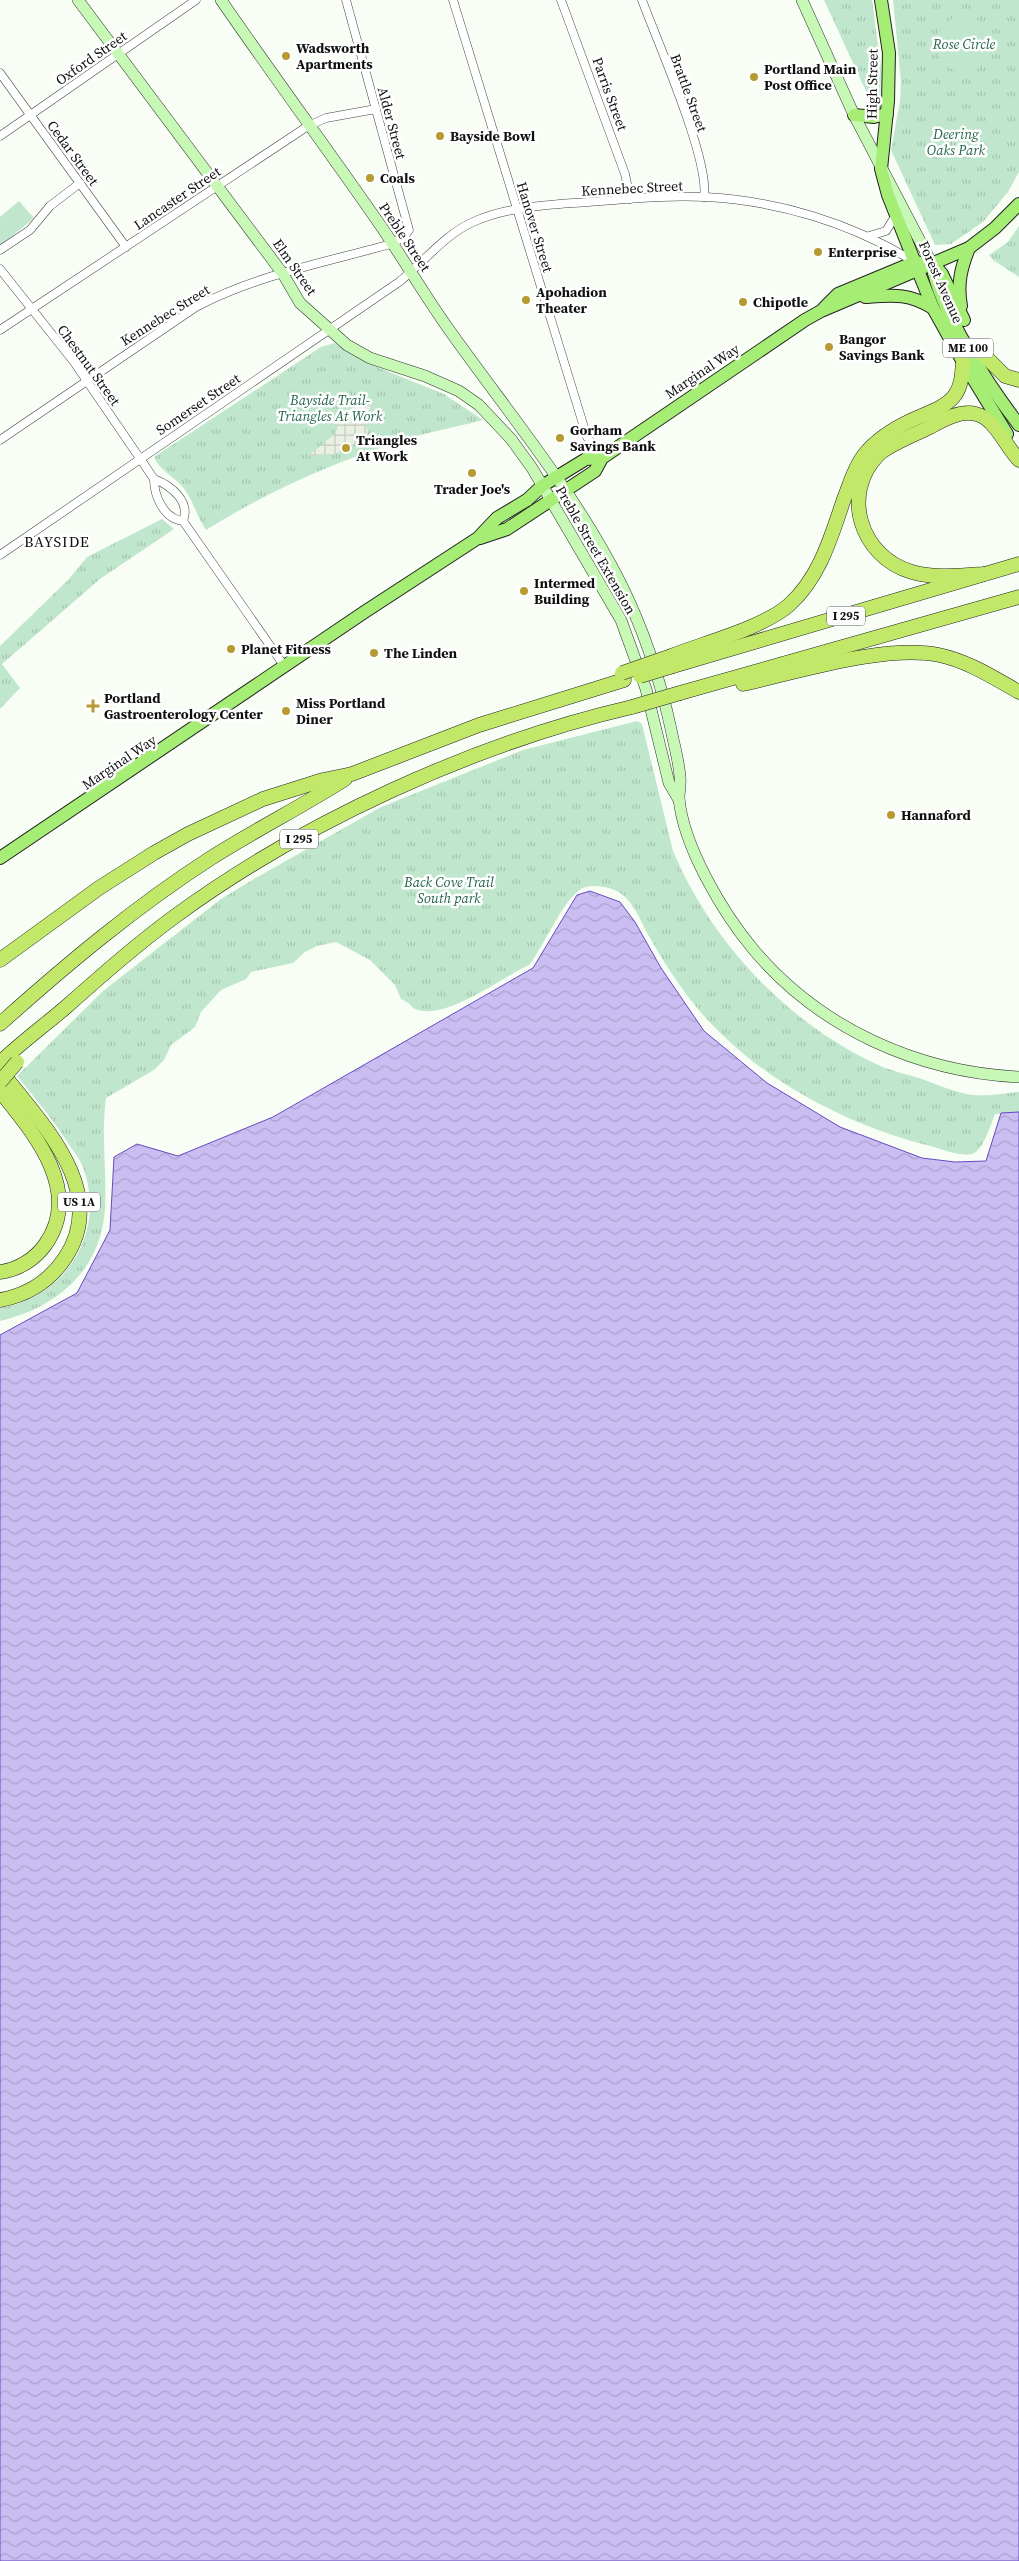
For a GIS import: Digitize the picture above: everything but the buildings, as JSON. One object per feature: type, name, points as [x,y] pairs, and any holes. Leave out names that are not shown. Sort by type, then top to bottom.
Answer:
[{"type":"highway","points":[[979,350],[1005,376],[1019,380]]},
{"type":"highway","points":[[672,661],[779,613],[796,598],[811,580],[827,550],[852,476],[863,456],[879,440],[898,427],[947,404],[955,396],[962,379],[963,362]]},
{"type":"highway","points":[[984,574],[922,575],[900,568],[876,551],[870,542],[860,516],[860,493],[867,471],[880,453],[948,418],[961,414],[975,413],[986,418],[1019,460]]},
{"type":"highway","name":"I 295","points":[[0,1024],[73,959],[165,890],[259,828],[352,774],[480,724],[672,661],[1019,564]]},
{"type":"highway","name":"I 295","points":[[14,1057],[64,1008],[173,918],[252,865],[324,824],[407,784],[472,758],[573,724],[681,695],[1019,597]]},
{"type":"highway","points":[[681,695],[859,659],[904,652],[950,658],[972,667],[1019,692]]},
{"type":"highway","points":[[0,960],[99,888],[188,834],[263,799],[323,780],[352,774]]},
{"type":"highway","points":[[0,1064],[14,1057]]},
{"type":"highway","points":[[0,1082],[14,1057]]},
{"type":"highway","name":"US 1A","points":[[0,1070],[53,1139],[72,1170],[78,1195],[79,1220],[73,1242],[54,1273],[32,1290],[0,1300]]},
{"type":"highway","points":[[0,1091],[44,1149],[56,1181],[58,1204],[54,1228],[42,1248],[25,1263],[0,1272]]},
{"type":"main road","name":"Elm Street","points":[[78,0],[118,56],[283,274],[300,303],[347,345],[370,358],[425,376],[470,398],[511,439],[542,486]]},
{"type":"main road","name":"Preble Street","points":[[221,0],[451,332],[566,489]]},
{"type":"main road","name":"Forest Avenue","points":[[802,0],[854,115],[881,169],[922,240],[932,264],[937,285],[972,355],[1019,425]]},
{"type":"main road","name":"High Street","points":[[881,0],[889,53],[887,114],[881,169]]},
{"type":"main road","points":[[854,115],[874,117],[887,114]]},
{"type":"main road","name":"Forest Avenue","points":[[881,169],[896,216],[933,308],[963,362],[1019,451]]},
{"type":"main road","points":[[1019,204],[995,228],[969,248],[932,264],[942,274],[979,350],[1019,412]]},
{"type":"main road","points":[[965,323],[958,289],[960,273],[969,248]]},
{"type":"main road","name":"Marginal Way","points":[[821,311],[838,294],[917,267],[932,264]]},
{"type":"main road","name":"Marginal Way","points":[[478,538],[506,529],[595,471],[602,458],[742,362],[821,311],[853,298],[917,267]]},
{"type":"main road","points":[[853,298],[899,294],[916,298],[933,308]]},
{"type":"main road","name":"Marginal Way","points":[[0,858],[366,611],[478,538],[497,518],[527,500],[542,486],[586,459],[602,458]]},
{"type":"main road","name":"Preble Street Extension","points":[[542,486],[621,620],[646,689],[669,783],[679,800],[699,862],[723,908],[766,963],[803,997],[844,1026],[897,1052],[974,1073],[1019,1078]]},
{"type":"main road","name":"Preble Street Extension","points":[[566,489],[621,583],[642,633],[670,725],[680,779],[679,800]]},
{"type":"street","name":"Oxford Street","points":[[0,136],[118,56],[196,0]]},
{"type":"street","name":"Alder Street","points":[[346,0],[409,230],[404,237],[391,244]]},
{"type":"street","name":"Hanover Street","points":[[453,0],[587,438],[602,458]]},
{"type":"street","name":"Parris Street","points":[[561,0],[613,139],[625,174],[630,199]]},
{"type":"street","name":"Brattle Street","points":[[642,0],[696,148],[706,186],[704,197]]},
{"type":"street","name":"Cedar Street","points":[[0,73],[126,247]]},
{"type":"street","name":"Lancaster Street","points":[[0,330],[308,126],[326,118],[376,109]]},
{"type":"street","points":[[0,250],[30,230],[50,206],[80,183]]},
{"type":"street","name":"Kennebec Street","points":[[410,273],[436,248],[472,223],[502,213],[544,205],[630,199],[704,197],[782,206],[869,236],[917,267]]},
{"type":"street","points":[[869,236],[886,231],[896,216]]},
{"type":"street","name":"Kennebec Street","points":[[0,440],[196,307],[228,291],[391,244]]},
{"type":"street","name":"Chestnut Street","points":[[0,269],[86,380],[154,480],[155,494],[162,506],[174,518],[183,521],[285,667]]},
{"type":"street","name":"Somerset Street","points":[[0,555],[410,273]]},
{"type":"street","name":"Chestnut Street","points":[[154,480],[169,486],[179,498],[185,510],[183,521]]},
{"type":"green space","points":[[824,0],[872,0],[881,68],[880,110],[876,113]]},
{"type":"green space","name":"Deering Oaks Park","points":[[893,0],[1019,0],[1019,172],[1008,192],[983,222],[951,244],[935,245],[891,150],[900,101],[901,82]]},
{"type":"green space","name":"Rose Circle","points":[[964,16],[975,18],[984,24],[990,33],[992,44],[990,55],[984,64],[975,70],[964,72],[953,70],[944,64],[938,55],[936,44],[938,33],[944,24],[953,18]]},
{"type":"green space","points":[[19,201],[34,218],[0,246],[0,217]]},
{"type":"green space","points":[[1019,226],[1019,277],[993,260],[989,255],[1008,242]]},
{"type":"green space","name":"Bayside Trail- Triangles At Work","points":[[334,343],[367,363],[444,394],[483,420],[405,439],[345,461],[274,492],[206,530],[185,490],[162,469],[154,457],[321,347]]},
{"type":"green space","points":[[162,519],[174,529],[100,579],[2,664],[20,688],[0,709],[0,646],[68,580],[87,557]]},
{"type":"green space","name":"Back Cove Trail South park","points":[[637,721],[642,724],[673,851],[689,884],[708,916],[730,947],[755,976],[782,1002],[812,1026],[876,1064],[966,1094],[985,1096],[1019,1092],[1019,1113],[995,1114],[981,1147],[974,1153],[965,1155],[902,1138],[839,1114],[780,1081],[727,1040],[689,998],[669,969],[629,901],[617,891],[596,886],[586,887],[571,898],[529,965],[472,997],[440,1010],[425,1011],[413,1008],[401,999],[395,985],[370,960],[336,942],[317,946],[305,952],[293,963],[251,972],[246,979],[221,990],[201,1012],[195,1027],[171,1045],[164,1060],[154,1070],[106,1098],[104,1126],[105,1209],[102,1231],[95,1251],[85,1268],[57,1296],[39,1307],[0,1321],[0,1308],[24,1301],[45,1290],[62,1275],[76,1257],[85,1236],[90,1213],[89,1189],[81,1162],[51,1119],[17,1076],[103,991],[221,899],[381,807],[523,750]]},
{"type":"shaded area","points":[[373,401],[364,422],[368,431],[365,439],[335,454],[308,456],[335,434],[340,419],[348,411],[360,403]]},
{"type":"water","points":[[590,891],[620,902],[635,922],[661,968],[704,1031],[767,1083],[840,1127],[922,1158],[955,1162],[986,1161],[1001,1113],[1019,1112],[1019,2561],[0,2561],[0,1335],[77,1293],[110,1230],[114,1157],[137,1144],[178,1156],[273,1117],[533,968],[577,895]]},
{"type":"place","name":"Wadsworth Apartments","points":[[286,56]]},
{"type":"place","name":"Portland Main Post Office","points":[[754,77]]},
{"type":"place","name":"Bayside Bowl","points":[[440,136]]},
{"type":"place","name":"Coals","points":[[370,178]]},
{"type":"place","name":"Enterprise","points":[[818,252]]},
{"type":"place","name":"Apohadion Theater","points":[[526,300]]},
{"type":"place","name":"Chipotle","points":[[743,302]]},
{"type":"place","name":"Bangor Savings Bank","points":[[829,347]]},
{"type":"place","name":"Gorham Savings Bank","points":[[560,438]]},
{"type":"place","name":"Triangles At Work","points":[[346,448]]},
{"type":"place","name":"Trader Joe's","points":[[472,473]]},
{"type":"place","name":"Intermed Building","points":[[524,591]]},
{"type":"place","name":"Planet Fitness","points":[[231,649]]},
{"type":"place","name":"The Linden","points":[[374,653]]},
{"type":"place","name":"Portland Gastroenterology Center","points":[[93,706]]},
{"type":"place","name":"Miss Portland Diner","points":[[286,711]]},
{"type":"place","name":"Hannaford","points":[[891,815]]},
{"type":"district","name":"BAYSIDE","points":[[57,542]]}]
